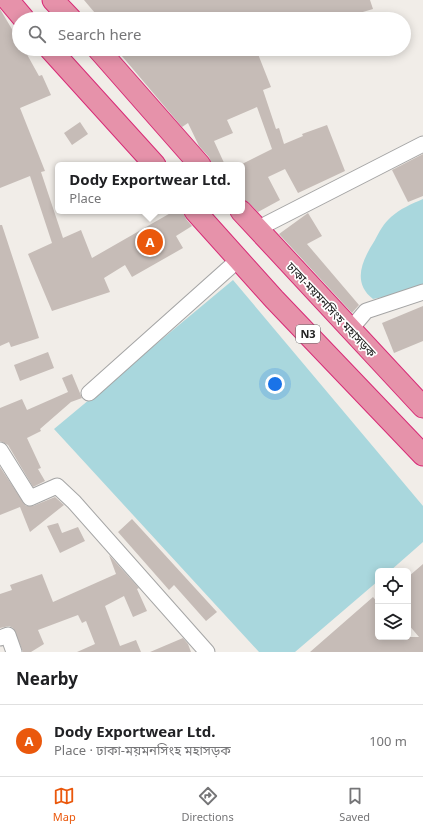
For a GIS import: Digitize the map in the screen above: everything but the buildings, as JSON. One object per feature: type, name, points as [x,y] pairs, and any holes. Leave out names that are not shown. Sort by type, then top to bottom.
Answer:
[{"type":"highway","points":[[8,0],[18,12]]},
{"type":"highway","points":[[53,0],[64,12]]},
{"type":"highway","points":[[56,56],[152,162]]},
{"type":"highway","points":[[104,56],[197,162]]},
{"type":"highway","name":"N3","points":[[198,214],[238,260],[423,455]]},
{"type":"highway","name":"ঢাকা-ময়মনসিংহ মহাসড়ক","points":[[244,214],[423,407]]},
{"type":"street","points":[[257,229],[423,144]]},
{"type":"street","points":[[89,393],[238,260]]},
{"type":"street","points":[[350,330],[366,311],[423,292]]},
{"type":"street","points":[[0,450],[30,498],[57,486],[74,502],[207,652]]},
{"type":"street","points":[[0,638],[8,635],[14,652]]},
{"type":"water","points":[[423,199],[423,287],[399,294],[373,299],[362,285],[361,278],[361,270],[367,255],[388,219],[402,209]]},
{"type":"water","points":[[233,280],[423,506],[423,542],[393,568],[375,568],[375,584],[295,652],[259,652],[54,429]]},
{"type":"place","name":"Dody Exportwear Ltd.","points":[[150,242]]}]
